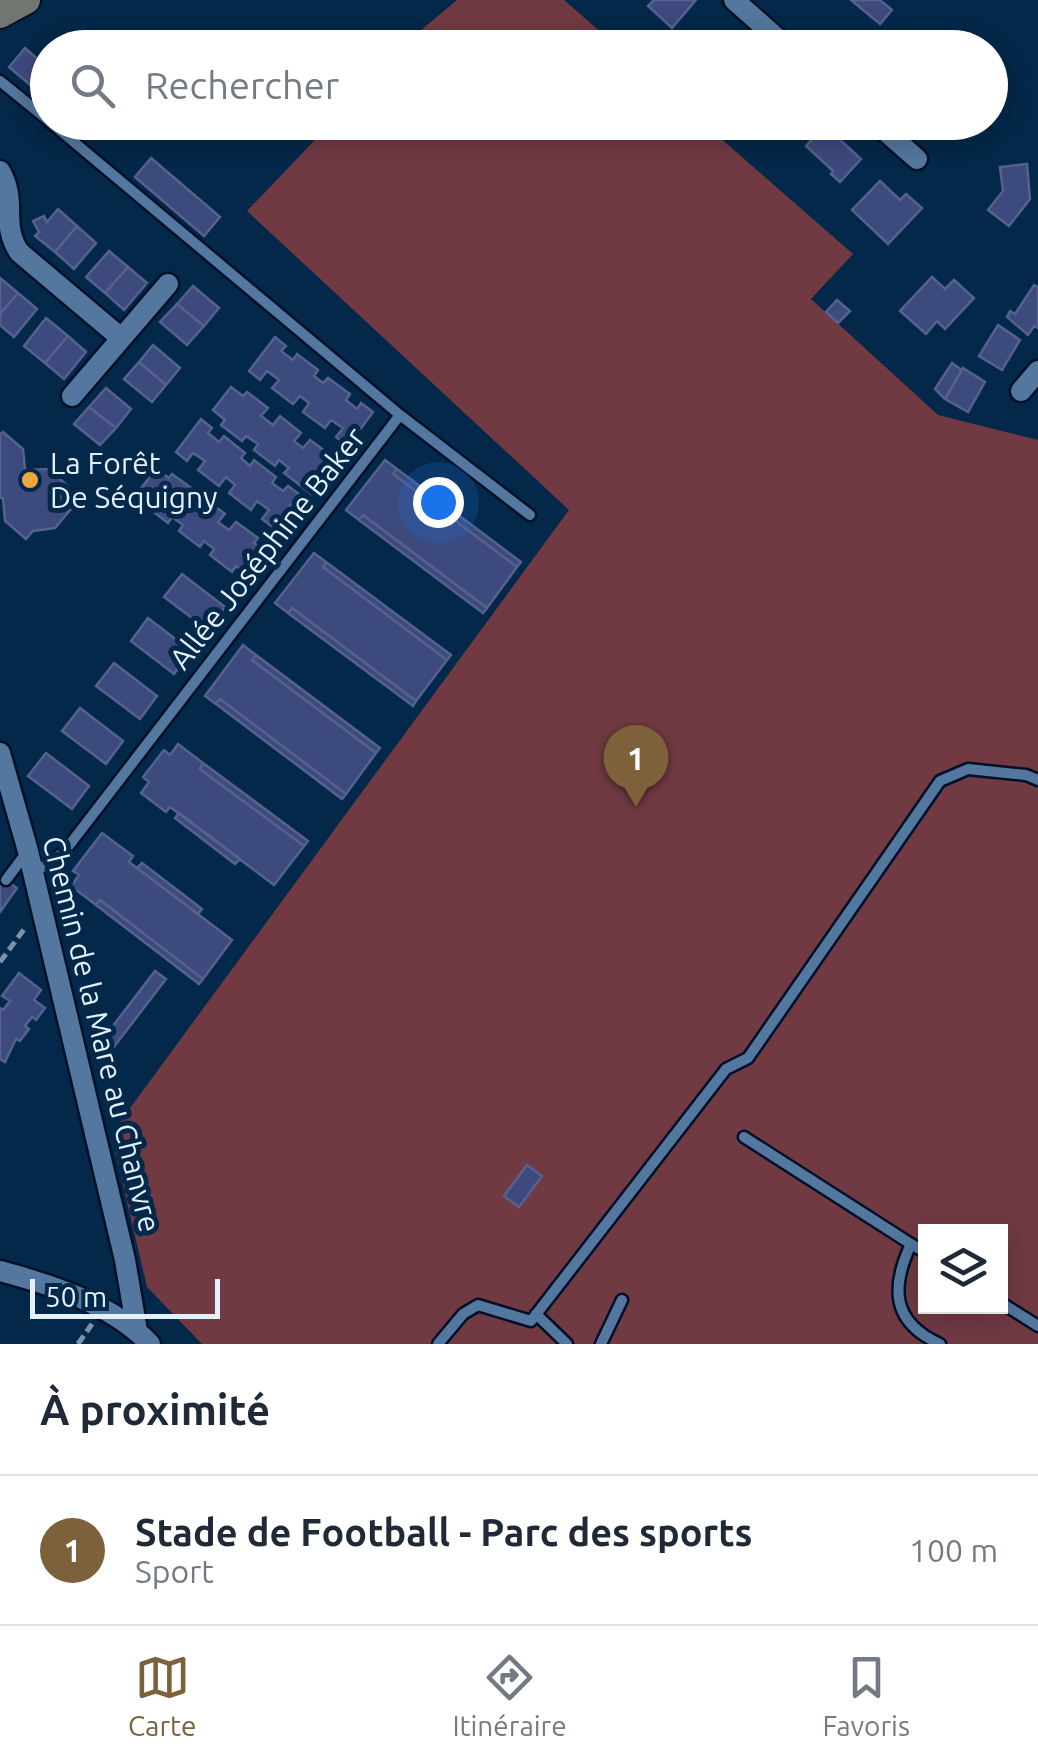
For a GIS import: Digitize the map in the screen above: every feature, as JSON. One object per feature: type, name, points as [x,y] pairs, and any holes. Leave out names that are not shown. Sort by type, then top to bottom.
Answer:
[{"type":"main road","points":[[0,14],[26,0]]},
{"type":"street","points":[[734,0],[768,30]]},
{"type":"street","points":[[895,140],[917,159]]},
{"type":"street","points":[[0,171],[9,188],[8,236],[19,252],[122,338]]},
{"type":"street","points":[[72,396],[168,284]]},
{"type":"street","points":[[1021,391],[1038,371]]},
{"type":"street","name":"Chemin de la Mare au Chanvre","points":[[0,753],[28,851],[143,1338]]},
{"type":"street","points":[[0,1271],[71,1295],[143,1338]]},
{"type":"lane","name":"Allée Joséphine Baker","points":[[0,81],[30,105]]},
{"type":"lane","name":"Allée Joséphine Baker","points":[[33,874],[64,852],[400,415],[72,140]]},
{"type":"lane","points":[[400,415],[530,515]]},
{"type":"lane","points":[[438,1344],[464,1314],[478,1305],[531,1321],[726,1069],[748,1058],[940,781],[968,768],[1038,780]]},
{"type":"lane","points":[[6,880],[28,851]]},
{"type":"lane","points":[[744,1137],[918,1248]]},
{"type":"lane","points":[[911,1244],[898,1271],[898,1298],[906,1320],[940,1344]]},
{"type":"lane","points":[[602,1344],[622,1300]]},
{"type":"lane","points":[[1008,1307],[1038,1326]]},
{"type":"lane","points":[[536,1314],[567,1344]]},
{"type":"path","points":[[0,962],[40,906]]},
{"type":"shaded area","points":[[457,0],[564,0],[598,30],[421,30]]},
{"type":"shaded area","points":[[315,140],[722,140],[853,254],[811,299],[938,415],[1038,440],[1038,1344],[202,1344],[147,1287],[111,1134],[569,510],[247,211]]},
{"type":"building","points":[[654,0],[696,0],[672,28],[648,6]]},
{"type":"building","points":[[851,0],[880,0],[892,10],[880,24]]},
{"type":"building","points":[[25,48],[30,52],[30,85],[9,67]]},
{"type":"building","points":[[812,140],[840,140],[861,159],[840,182],[806,146]]},
{"type":"building","points":[[151,158],[220,217],[204,236],[135,177]]},
{"type":"building","points":[[1027,164],[1030,199],[1009,226],[988,210],[1003,191],[1000,167]]},
{"type":"building","points":[[880,181],[900,200],[906,194],[922,208],[888,244],[852,210]]},
{"type":"building","points":[[58,209],[77,226],[55,252],[35,236],[39,232],[33,221],[44,216],[47,222]]},
{"type":"building","points":[[77,226],[96,243],[74,269],[55,252]]},
{"type":"building","points":[[109,251],[128,267],[105,293],[86,277]]},
{"type":"building","points":[[128,267],[147,283],[124,310],[105,293]]},
{"type":"building","points":[[932,277],[945,289],[954,280],[974,298],[945,329],[937,321],[926,334],[900,311]]},
{"type":"building","points":[[0,278],[18,293],[0,314]]},
{"type":"building","points":[[1034,285],[1038,287],[1038,328],[1034,326],[1028,335],[1007,317],[1010,311],[1015,314]]},
{"type":"building","points":[[193,286],[219,308],[204,326],[177,304]]},
{"type":"building","points":[[18,293],[37,309],[14,337],[0,325],[0,314]]},
{"type":"building","points":[[837,300],[850,311],[838,323],[826,312]]},
{"type":"building","points":[[177,304],[204,326],[187,345],[160,322]]},
{"type":"building","points":[[46,318],[68,336],[45,363],[24,346]]},
{"type":"building","points":[[998,325],[1020,340],[1002,370],[979,356]]},
{"type":"building","points":[[68,336],[86,352],[64,379],[45,363]]},
{"type":"building","points":[[275,337],[286,346],[281,351],[293,360],[297,354],[318,370],[314,376],[323,383],[328,378],[350,394],[346,400],[357,409],[361,403],[373,412],[348,446],[336,437],[343,428],[331,420],[325,428],[303,412],[309,403],[300,396],[293,404],[272,388],[279,380],[267,371],[260,380],[249,371]]},
{"type":"building","points":[[153,345],[180,368],[166,385],[139,362]]},
{"type":"building","points":[[139,362],[166,385],[152,402],[124,379]]},
{"type":"building","points":[[952,363],[962,370],[945,399],[935,389]]},
{"type":"building","points":[[963,368],[985,382],[968,412],[945,399]]},
{"type":"building","points":[[231,387],[243,396],[247,392],[268,408],[261,416],[273,425],[280,416],[301,433],[294,441],[303,448],[310,440],[337,460],[311,494],[284,473],[289,468],[279,460],[275,466],[254,450],[258,444],[246,436],[242,441],[221,425],[225,420],[213,410]]},
{"type":"building","points":[[106,388],[131,409],[116,428],[89,407]]},
{"type":"building","points":[[89,407],[116,428],[100,445],[74,424]]},
{"type":"building","points":[[201,419],[212,428],[208,433],[219,442],[224,436],[245,453],[241,458],[250,466],[254,460],[276,477],[272,483],[283,491],[288,486],[299,494],[274,528],[262,519],[269,510],[257,501],[251,510],[229,493],[235,485],[226,477],[219,486],[198,470],[205,461],[193,453],[187,461],[176,452]]},
{"type":"building","name":"La Forêt De Séquigny","points":[[3,432],[23,449],[25,470],[49,469],[69,487],[71,509],[55,528],[33,531],[26,539],[5,521],[0,498]]},
{"type":"building","points":[[385,460],[397,469],[393,474],[517,567],[487,608],[363,515],[359,520],[346,510]]},
{"type":"building","points":[[156,469],[169,478],[172,474],[194,490],[187,499],[197,506],[204,498],[225,514],[218,522],[229,530],[236,522],[258,538],[254,543],[266,552],[249,576],[236,566],[232,572],[210,555],[214,549],[204,541],[200,547],[179,531],[183,525],[172,517],[168,523],[147,507],[151,502],[138,492]]},
{"type":"building","points":[[397,469],[521,562],[517,567],[393,474]]},
{"type":"building","points":[[363,515],[487,608],[483,613],[359,520]]},
{"type":"building","points":[[314,553],[326,562],[323,567],[447,660],[416,701],[292,608],[288,613],[275,603]]},
{"type":"building","points":[[326,562],[451,655],[447,660],[323,567]]},
{"type":"building","points":[[182,574],[225,607],[208,630],[164,597]]},
{"type":"building","points":[[292,608],[416,701],[413,706],[288,613]]},
{"type":"building","points":[[148,618],[191,651],[174,674],[131,641]]},
{"type":"building","points":[[243,645],[256,655],[252,660],[376,753],[346,794],[220,699],[216,704],[205,696]]},
{"type":"building","points":[[256,655],[380,748],[376,753],[252,660]]},
{"type":"building","points":[[114,663],[157,696],[140,719],[96,686]]},
{"type":"building","points":[[220,699],[346,794],[342,799],[216,704]]},
{"type":"building","points":[[80,708],[123,741],[106,764],[62,731]]},
{"type":"building","points":[[178,744],[203,763],[200,769],[304,846],[274,885],[170,807],[166,812],[141,793],[149,782],[143,777],[164,750],[170,755]]},
{"type":"building","points":[[46,753],[89,786],[72,809],[28,776]]},
{"type":"building","points":[[203,763],[308,841],[304,846],[200,769]]},
{"type":"building","points":[[179,813],[240,859],[235,864],[175,818]]},
{"type":"building","points":[[102,833],[133,856],[129,862],[232,940],[203,979],[100,900],[96,905],[71,886],[79,875],[73,871]]},
{"type":"building","points":[[142,863],[202,909],[198,914],[137,868]]},
{"type":"building","points":[[0,876],[17,888],[0,912]]},
{"type":"building","points":[[100,900],[203,979],[199,984],[96,905]]},
{"type":"building","points":[[155,971],[166,979],[110,1052],[99,1044]]},
{"type":"building","points":[[19,973],[41,990],[34,1000],[45,1008],[25,1026],[29,1029],[20,1041],[16,1039],[5,1062],[0,1059],[0,1008],[3,1010],[10,1001],[2,996]]},
{"type":"building","points":[[527,1165],[542,1176],[519,1207],[504,1196]]},
{"type":"place","name":"La Forêt De Séquigny","points":[[30,480]]},
{"type":"place","name":"Stade de Football - Parc des sports","points":[[636,807]]}]
